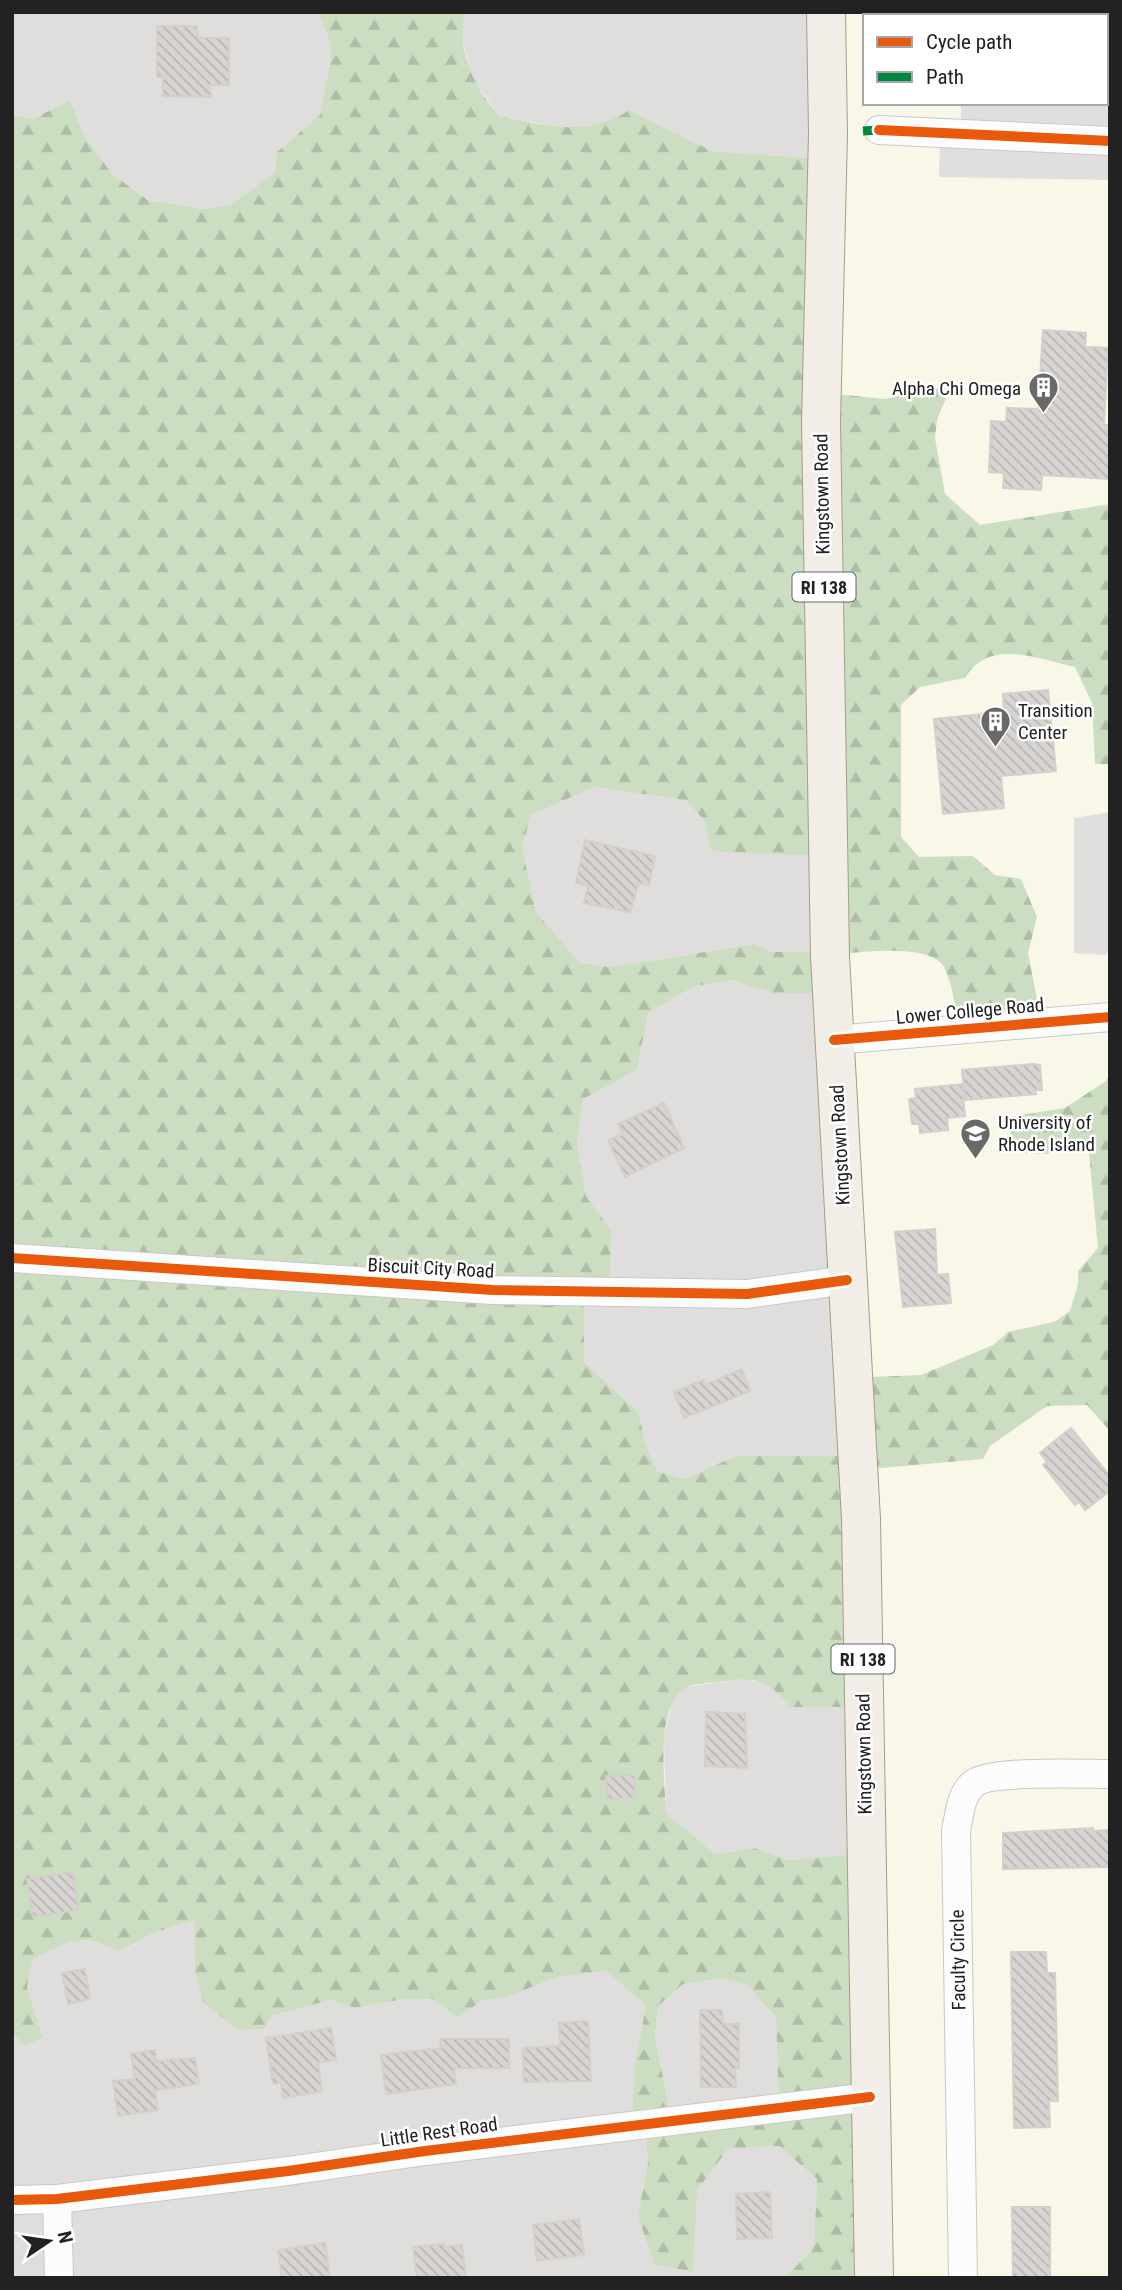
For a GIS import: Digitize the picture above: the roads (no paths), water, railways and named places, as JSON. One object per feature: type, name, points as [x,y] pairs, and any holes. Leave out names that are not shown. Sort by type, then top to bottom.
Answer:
[{"type":"main road","name":"Kingstown Road","points":[[826,12],[828,134],[821,422],[834,1040],[861,1519],[874,2278]]},
{"type":"street","points":[[879,130],[1110,141]]},
{"type":"street","name":"Lower College Road","points":[[834,1040],[1110,1017]]},
{"type":"street","name":"Biscuit City Road","points":[[12,1258],[492,1290],[747,1294],[848,1280]]},
{"type":"street","name":"Faculty Circle","points":[[963,2278],[956,1830],[963,1797],[975,1782],[998,1775],[1110,1774]]},
{"type":"street","name":"Little Rest Road","points":[[12,2200],[57,2199],[870,2097]]},
{"type":"street","points":[[57,2199],[59,2278]]},
{"type":"place","name":"Alpha Chi Omega","points":[[1044,415]]},
{"type":"place","name":"Transition Center","points":[[995,748]]},
{"type":"place","name":"University of Rhode Island","points":[[975,1160]]}]
